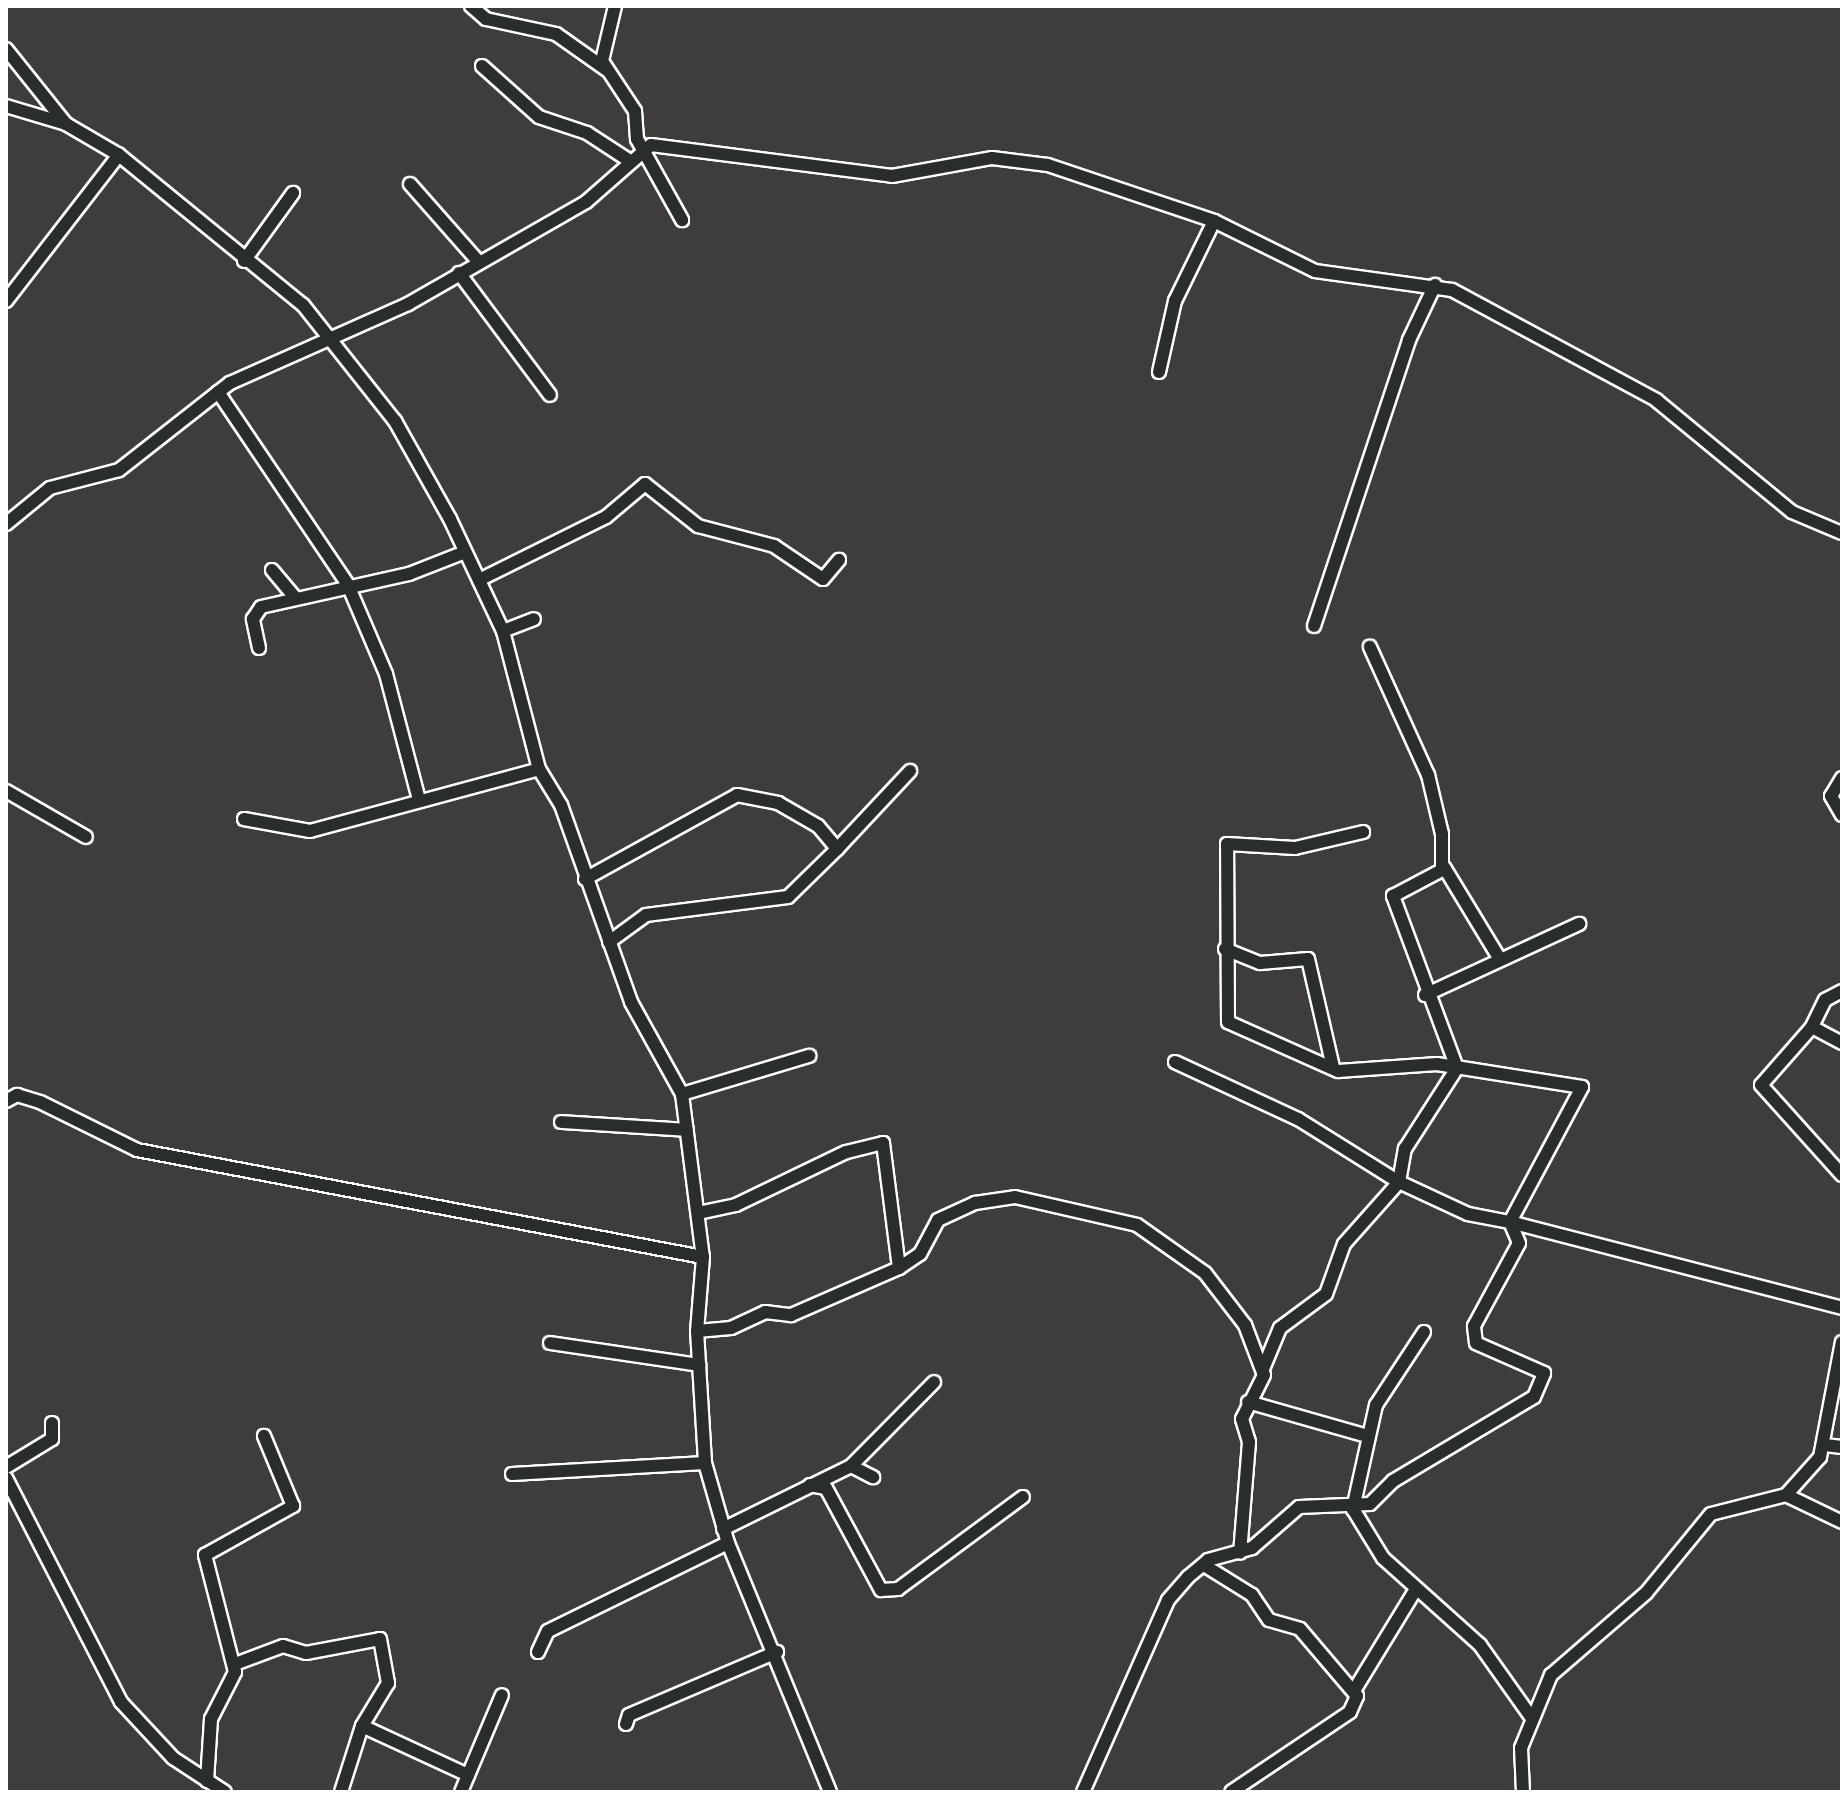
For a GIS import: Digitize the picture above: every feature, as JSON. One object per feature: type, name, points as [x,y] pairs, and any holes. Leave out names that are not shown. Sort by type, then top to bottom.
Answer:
[{"type":"street","points":[[471,6],[486,19],[556,34],[607,70]]},
{"type":"street","points":[[615,6],[602,61],[635,111],[645,150],[682,220]]},
{"type":"street","points":[[6,49],[66,124]]},
{"type":"street","points":[[482,66],[539,117],[598,138],[630,161]]},
{"type":"street","points":[[6,106],[66,124],[119,155],[213,227],[244,261],[303,305],[395,421],[479,580],[503,631],[539,769],[561,805],[631,1002],[682,1094],[703,1257],[697,1331],[705,1463],[728,1543],[777,1652],[830,1792]]},
{"type":"street","points":[[6,524],[50,488],[119,470],[218,392],[329,335],[408,304],[478,261],[586,202],[645,150],[671,145],[892,176],[1005,158],[1120,185],[1214,221],[1315,271],[1435,285],[1656,400],[1792,512],[1842,533]]},
{"type":"street","points":[[6,301],[119,155]]},
{"type":"street","points":[[410,184],[478,261]]},
{"type":"street","points":[[244,261],[293,193]]},
{"type":"street","points":[[1159,372],[1175,301],[1214,221]]},
{"type":"street","points":[[459,273],[550,395]]},
{"type":"street","points":[[1314,626],[1394,383],[1435,285]]},
{"type":"street","points":[[218,392],[348,585],[386,674],[419,800]]},
{"type":"street","points":[[479,580],[606,517],[645,484],[698,526],[774,546],[823,579],[839,560]]},
{"type":"street","points":[[259,648],[257,613],[295,597],[409,574],[465,552]]},
{"type":"street","points":[[272,570],[295,597]]},
{"type":"street","points":[[503,631],[534,619]]},
{"type":"street","points":[[1370,647],[1428,775],[1444,867],[1498,956]]},
{"type":"street","points":[[244,819],[310,831],[539,769]]},
{"type":"street","points":[[609,942],[646,915],[788,897],[910,771]]},
{"type":"street","points":[[1842,778],[1831,796],[1842,815]]},
{"type":"street","points":[[6,791],[86,837]]},
{"type":"street","points":[[585,879],[737,795],[778,803],[818,826],[837,849]]},
{"type":"street","points":[[1363,832],[1295,848],[1227,844],[1225,949],[1228,1022],[1333,1067],[1457,1068],[1582,1087],[1510,1222]]},
{"type":"street","points":[[1240,1553],[1248,1402],[1280,1328],[1326,1294],[1344,1244],[1399,1182],[1405,1149],[1457,1068],[1452,1043],[1425,995],[1393,896],[1444,867]]},
{"type":"street","points":[[1425,995],[1498,956],[1548,942],[1579,924]]},
{"type":"street","points":[[1225,949],[1260,963],[1308,959],[1333,1067]]},
{"type":"street","points":[[1842,991],[1825,1000],[1812,1027],[1761,1085],[1842,1175]]},
{"type":"street","points":[[1812,1027],[1842,1043]]},
{"type":"street","points":[[682,1094],[809,1056]]},
{"type":"street","points":[[1175,1062],[1298,1119],[1399,1182],[1468,1214],[1510,1222],[1842,1308]]},
{"type":"street","points":[[6,1101],[17,1095],[40,1102],[137,1150],[703,1257]]},
{"type":"street","points":[[561,1122],[687,1130]]},
{"type":"street","points":[[699,1213],[736,1205],[846,1152],[883,1143],[899,1268]]},
{"type":"street","points":[[697,1331],[731,1328],[765,1312],[791,1315],[899,1268],[920,1254],[938,1220],[989,1200],[1015,1197],[1129,1222],[1205,1273],[1245,1325],[1263,1369]]},
{"type":"street","points":[[1083,1792],[1168,1600],[1207,1567],[1240,1553],[1299,1507],[1353,1509],[1534,1397],[1543,1382],[1544,1373],[1476,1343],[1474,1326],[1519,1243],[1510,1222]]},
{"type":"street","points":[[1424,1332],[1380,1394],[1367,1436],[1353,1509],[1383,1558],[1480,1645],[1531,1717]]},
{"type":"street","points":[[1523,1792],[1521,1748],[1531,1717],[1551,1675],[1646,1593],[1711,1514],[1786,1495],[1825,1445],[1828,1389],[1842,1342]]},
{"type":"street","points":[[550,1343],[699,1365]]},
{"type":"street","points":[[723,1529],[851,1466],[934,1382]]},
{"type":"street","points":[[1248,1402],[1367,1436]]},
{"type":"street","points":[[6,1467],[52,1439],[52,1423]]},
{"type":"street","points":[[216,1788],[211,1719],[235,1664],[203,1563],[205,1555],[293,1506],[264,1436]]},
{"type":"street","points":[[1825,1445],[1842,1447]]},
{"type":"street","points":[[512,1474],[705,1463]]},
{"type":"street","points":[[851,1466],[873,1477]]},
{"type":"street","points":[[6,1478],[12,1501],[62,1580],[98,1668],[148,1733],[216,1788]]},
{"type":"street","points":[[810,1485],[826,1488],[881,1590],[898,1589],[1023,1497]]},
{"type":"street","points":[[1786,1495],[1842,1522]]},
{"type":"street","points":[[538,1652],[548,1631],[728,1543]]},
{"type":"street","points":[[1207,1567],[1252,1595],[1269,1620],[1300,1629],[1355,1689]]},
{"type":"street","points":[[1231,1792],[1350,1712],[1355,1689],[1416,1589]]},
{"type":"street","points":[[235,1664],[283,1646],[306,1653],[380,1639],[388,1683],[362,1726],[341,1792]]},
{"type":"street","points":[[626,1724],[629,1715],[777,1652]]},
{"type":"street","points":[[461,1792],[502,1695]]},
{"type":"street","points":[[362,1726],[468,1775]]}]
